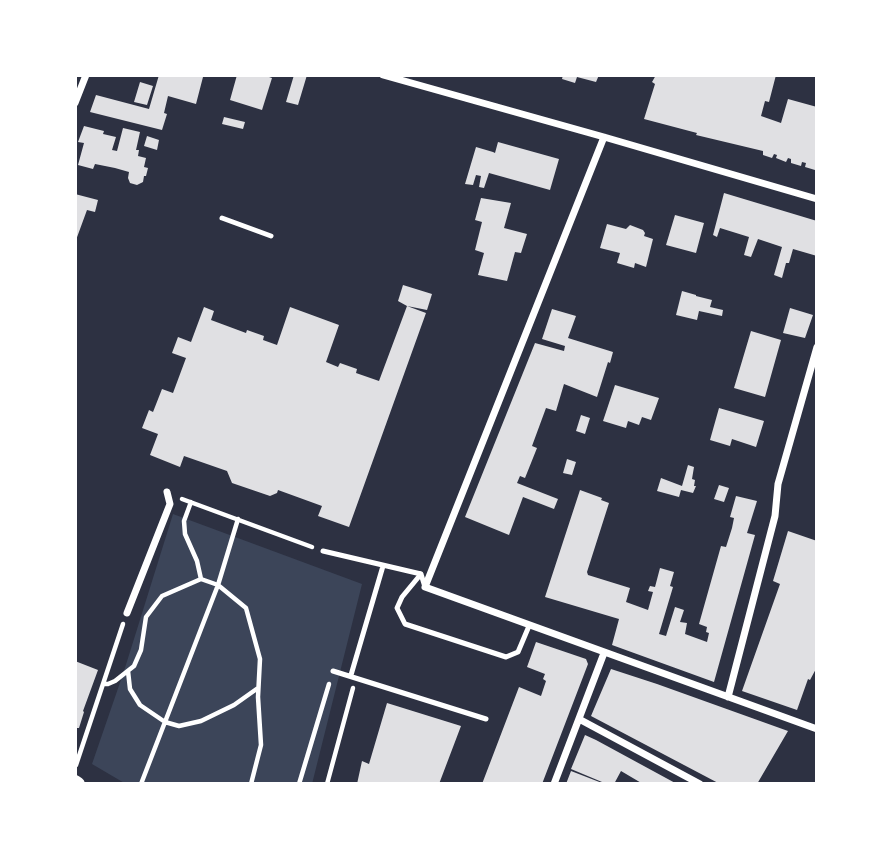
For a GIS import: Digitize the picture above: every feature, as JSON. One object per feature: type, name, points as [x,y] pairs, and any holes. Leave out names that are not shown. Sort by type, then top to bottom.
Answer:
[{"type":"street","points":[[75,103],[86,75]]},
{"type":"street","points":[[383,75],[817,199]]},
{"type":"street","points":[[604,137],[425,587],[817,729]]},
{"type":"street","points":[[728,697],[775,516],[778,484],[817,347]]},
{"type":"street","points":[[127,613],[170,504],[166,492]]},
{"type":"street","points":[[554,784],[604,653]]},
{"type":"street","points":[[579,719],[699,784]]},
{"type":"lane","points":[[222,218],[271,236]]},
{"type":"lane","points":[[323,551],[421,574]]},
{"type":"lane","points":[[354,676],[383,566]]},
{"type":"lane","points":[[421,574],[425,587]]},
{"type":"lane","points":[[421,574],[402,597],[397,608],[405,624],[506,657],[518,652],[529,626]]},
{"type":"lane","points":[[334,671],[486,719]]},
{"type":"path","points":[[201,579],[197,561],[185,534],[184,521],[191,502],[323,551]]},
{"type":"path","points":[[141,784],[218,585],[238,519]]},
{"type":"path","points":[[103,684],[108,684],[134,666],[141,650],[146,617],[162,596],[201,579],[218,585],[246,608],[260,659],[261,745],[251,784]]},
{"type":"path","points":[[75,765],[127,613]]},
{"type":"path","points":[[128,671],[130,689],[140,705],[165,722],[179,726],[201,721],[234,705],[259,688]]},
{"type":"path","points":[[299,784],[334,671]]},
{"type":"path","points":[[327,784],[354,676]]},
{"type":"shaded area","points":[[173,514],[362,584],[312,784],[126,784],[92,764]]},
{"type":"building","points":[[159,75],[203,77],[196,104],[168,96],[164,113],[167,114],[162,130],[90,112],[96,95],[149,109]]},
{"type":"building","points":[[237,75],[263,75],[272,78],[262,110],[230,100]]},
{"type":"building","points":[[294,75],[307,75],[298,105],[286,102]]},
{"type":"building","points":[[563,75],[599,75],[596,82],[577,77],[575,83],[562,79]]},
{"type":"building","points":[[656,75],[776,75],[769,102],[765,101],[761,116],[781,123],[788,99],[817,107],[815,170],[805,167],[806,163],[802,162],[801,166],[791,163],[788,158],[786,162],[776,158],[777,155],[774,154],[772,158],[763,155],[763,151],[644,119]]},
{"type":"building","points":[[140,82],[153,86],[147,105],[134,102]]},
{"type":"building","points":[[224,117],[245,122],[243,129],[222,124]]},
{"type":"building","points":[[84,126],[116,137],[112,150],[117,151],[123,128],[140,132],[136,150],[139,150],[138,156],[146,158],[144,167],[148,168],[143,182],[137,185],[130,183],[129,172],[115,168],[95,164],[93,169],[78,165],[84,143],[78,142]]},
{"type":"building","points":[[147,136],[159,140],[157,150],[144,146]]},
{"type":"building","points":[[498,142],[559,159],[550,190],[489,173],[484,188],[479,187],[481,176],[476,175],[473,185],[465,184],[476,147],[495,153]]},
{"type":"building","points":[[724,193],[817,221],[817,256],[793,249],[782,278],[774,275],[782,247],[758,239],[751,257],[744,255],[749,237],[720,228],[717,237],[713,235]]},
{"type":"building","points":[[75,194],[98,200],[95,212],[87,210],[76,240]]},
{"type":"building","points":[[481,198],[511,203],[504,228],[527,234],[521,253],[515,252],[507,281],[478,275],[484,253],[475,250],[482,222],[475,220]]},
{"type":"building","points":[[675,215],[704,223],[696,253],[666,245]]},
{"type":"building","points":[[607,224],[626,229],[630,225],[643,230],[644,236],[653,239],[646,267],[635,263],[634,268],[617,263],[620,253],[600,248]]},
{"type":"building","points":[[403,285],[432,294],[427,310],[407,306],[398,301]]},
{"type":"building","points":[[682,291],[712,300],[710,307],[723,310],[722,316],[699,311],[697,320],[676,315]]},
{"type":"building","points":[[407,306],[426,313],[349,527],[318,516],[322,506],[278,490],[270,496],[232,483],[227,471],[184,456],[180,467],[150,455],[158,434],[142,428],[149,410],[153,412],[162,389],[173,393],[186,358],[172,353],[178,337],[191,342],[204,307],[214,311],[211,320],[246,333],[247,330],[264,336],[263,340],[277,345],[290,307],[339,325],[326,362],[338,367],[340,363],[357,369],[356,373],[379,381]]},
{"type":"building","points":[[790,308],[813,315],[805,338],[783,333]]},
{"type":"building","points":[[552,309],[576,316],[568,338],[613,352],[597,397],[564,384],[556,411],[546,408],[532,446],[537,448],[525,478],[520,476],[517,483],[558,499],[554,509],[523,497],[509,535],[465,517],[535,343],[564,351],[565,346],[542,339]]},
{"type":"building","points":[[751,331],[781,340],[765,397],[734,388]]},
{"type":"building","points":[[615,385],[659,398],[651,420],[642,417],[639,425],[628,421],[626,428],[603,421]]},
{"type":"building","points":[[719,408],[764,421],[756,447],[732,439],[730,446],[710,440]]},
{"type":"building","points":[[581,415],[590,418],[585,434],[576,431]]},
{"type":"building","points":[[567,459],[576,462],[572,475],[563,473]]},
{"type":"building","points":[[688,465],[694,467],[692,479],[695,480],[696,486],[693,493],[681,490],[679,497],[657,491],[661,478],[682,486]]},
{"type":"building","points":[[719,485],[729,488],[724,502],[714,499]]},
{"type":"building","points":[[580,490],[609,503],[588,575],[630,588],[626,602],[648,610],[653,592],[648,591],[650,586],[655,587],[660,568],[674,572],[670,586],[673,587],[659,634],[666,636],[675,607],[684,610],[680,622],[687,623],[685,634],[707,642],[707,627],[699,624],[721,546],[726,547],[732,528],[734,518],[730,517],[736,496],[757,501],[747,533],[755,535],[714,682],[612,645],[619,619],[545,597]]},
{"type":"building","points":[[788,531],[817,541],[817,667],[810,680],[808,679],[797,710],[742,691],[780,584],[773,581]]},
{"type":"building","points":[[536,642],[586,659],[588,664],[542,784],[482,784],[519,687],[541,696],[546,681],[543,679],[545,674],[527,667]]},
{"type":"building","points":[[75,661],[98,670],[79,728],[75,728]]},
{"type":"building","points":[[611,669],[788,731],[757,784],[720,784],[591,716]]},
{"type":"building","points":[[387,703],[461,726],[439,784],[357,784],[362,761],[369,764]]},
{"type":"building","points":[[585,735],[677,784],[643,784],[621,771],[614,784],[566,784],[571,771],[602,783],[571,769]]}]
